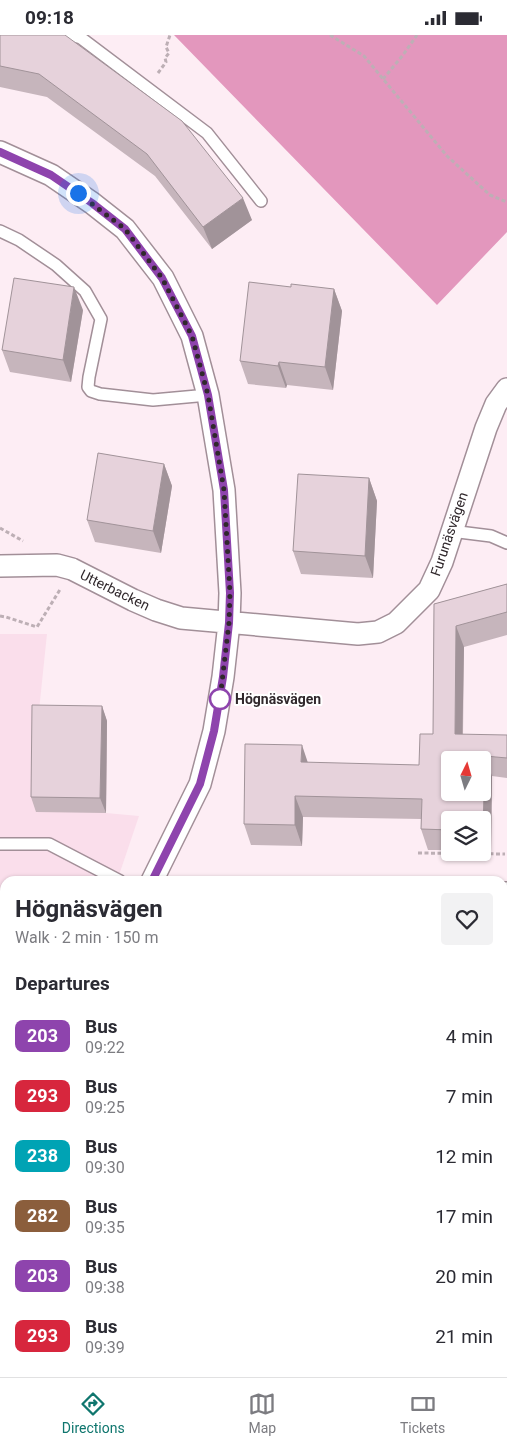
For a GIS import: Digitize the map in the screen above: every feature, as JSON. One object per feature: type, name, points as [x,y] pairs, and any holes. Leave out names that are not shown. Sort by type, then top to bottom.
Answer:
[{"type":"street","points":[[0,152],[51,175],[92,203],[125,229],[162,278],[192,336],[208,395],[224,490],[230,593],[223,677],[214,731],[200,784],[154,876]]},
{"type":"street","name":"Furunäsvägen","points":[[229,623],[358,634],[378,632],[396,623],[429,590],[442,562],[486,428],[496,404],[507,389]]},
{"type":"street","name":"Utterbacken","points":[[0,566],[57,565],[72,569],[156,610],[181,619],[229,623]]},
{"type":"lane","points":[[70,35],[81,38],[207,133],[261,201]]},
{"type":"lane","points":[[0,231],[19,240],[56,265],[85,291],[101,319],[89,377],[88,387],[91,391],[100,394],[153,400],[208,395]]},
{"type":"lane","points":[[451,531],[491,536],[507,543]]},
{"type":"lane","points":[[0,844],[49,844],[110,876]]},
{"type":"path","points":[[146,88],[166,62],[165,57],[169,53],[166,47],[170,35]]},
{"type":"path","points":[[330,35],[364,56],[447,156],[490,195],[507,202]]},
{"type":"path","points":[[383,79],[417,35]]},
{"type":"path","points":[[0,616],[37,627],[72,569]]},
{"type":"path","points":[[418,853],[505,854]]},
{"type":"shaded area","points":[[174,35],[507,35],[507,232],[437,305]]},
{"type":"shaded area","points":[[0,634],[47,634],[38,720],[107,721],[106,813],[139,816],[119,876],[0,876]]},
{"type":"building","points":[[0,35],[65,35],[182,121],[243,198],[203,227],[147,154],[39,74],[0,66]]},
{"type":"building","points":[[14,278],[74,287],[63,360],[2,350]]},
{"type":"building","points":[[249,282],[291,287],[291,284],[334,289],[325,367],[279,362],[278,366],[240,361]]},
{"type":"building","points":[[98,453],[164,464],[153,531],[87,520]]},
{"type":"building","points":[[298,474],[369,478],[365,556],[293,551]]},
{"type":"building","points":[[507,584],[507,612],[456,626],[455,734],[507,735],[507,758],[491,757],[491,751],[441,751],[441,801],[484,801],[484,811],[441,811],[441,830],[421,829],[422,799],[295,796],[295,825],[244,824],[245,744],[302,745],[301,762],[419,765],[420,734],[433,734],[434,604]]},
{"type":"building","points":[[32,705],[102,706],[100,798],[31,797]]},
{"type":"bus line","name":"203","points":[[0,152],[51,175],[92,203],[125,229],[162,278],[192,336],[208,395],[224,490],[230,593],[223,677],[214,731],[200,784],[155,876]]},
{"type":"place","name":"Högnäsvägen","points":[[220,699]]},
{"type":"route","points":[[78,193],[125,229],[162,278],[192,336],[208,395],[224,490],[230,593],[229,623],[220,699]]}]
